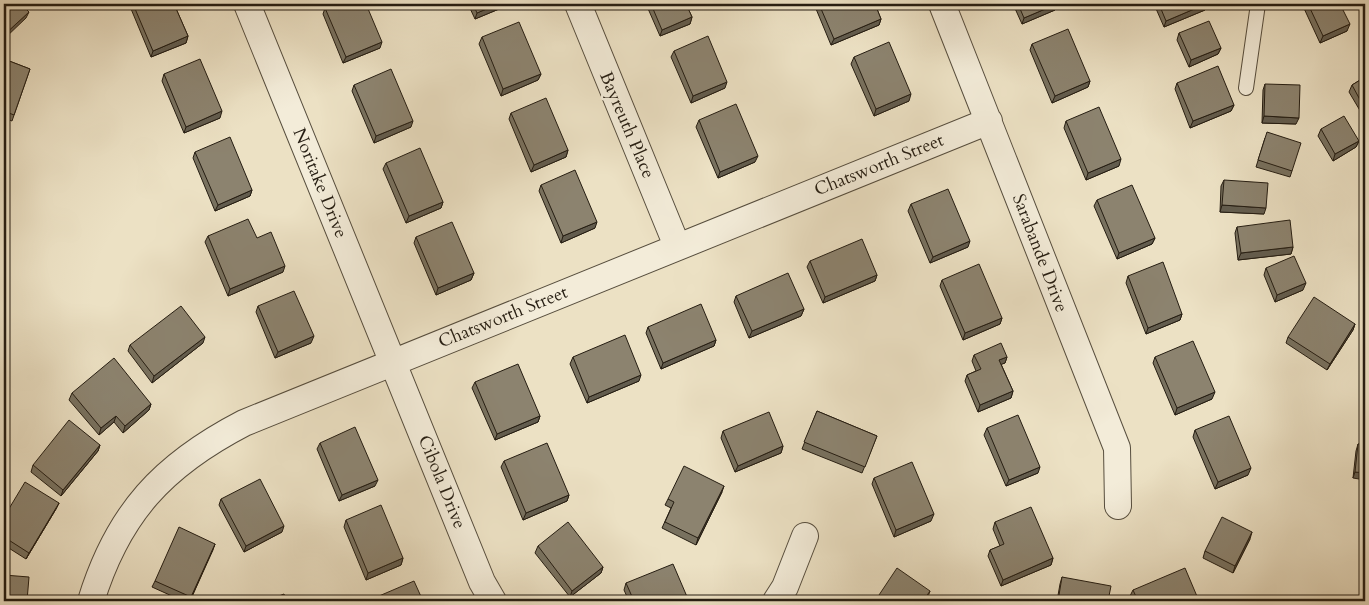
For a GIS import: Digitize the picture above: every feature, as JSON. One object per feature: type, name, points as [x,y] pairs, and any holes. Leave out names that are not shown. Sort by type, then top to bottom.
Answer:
[{"type":"street","name":"Noritake Drive","points":[[246,4],[393,362]]},
{"type":"street","name":"Bayreuth Place","points":[[578,4],[677,246]]},
{"type":"street","name":"Sarabande Drive","points":[[942,4],[1117,448],[1118,506]]},
{"type":"street","name":"Chatsworth Street","points":[[91,601],[100,572],[116,537],[137,505],[160,478],[217,436],[244,423],[393,362],[988,121]]},
{"type":"street","name":"Cibola Drive","points":[[393,362],[482,582],[493,601]]},
{"type":"street","points":[[776,601],[785,587],[805,536]]},
{"type":"lane","points":[[1246,88],[1258,4]]},
{"type":"building","points":[[4,4],[21,4],[29,12],[4,35]]},
{"type":"building","points":[[133,4],[174,4],[188,36],[153,51]]},
{"type":"building","points":[[335,4],[366,4],[382,42],[346,57],[325,8]]},
{"type":"building","points":[[473,4],[498,4],[477,13]]},
{"type":"building","points":[[651,4],[686,4],[692,17],[662,30]]},
{"type":"building","points":[[819,4],[875,4],[881,19],[834,39]]},
{"type":"building","points":[[1018,4],[1057,4],[1024,18]]},
{"type":"building","points":[[1159,4],[1206,4],[1166,21]]},
{"type":"building","points":[[1308,4],[1340,4],[1350,24],[1323,36]]},
{"type":"building","points":[[1209,21],[1221,48],[1191,60],[1179,33]]},
{"type":"building","points":[[519,22],[541,74],[503,89],[482,37]]},
{"type":"building","points":[[1068,29],[1090,81],[1055,96],[1032,44]]},
{"type":"building","points":[[708,36],[727,82],[693,96],[674,51]]},
{"type":"building","points":[[889,42],[911,94],[876,109],[854,57]]},
{"type":"building","points":[[4,59],[30,69],[14,115],[4,111]]},
{"type":"building","points":[[200,59],[222,111],[186,127],[164,74]]},
{"type":"building","points":[[1218,66],[1234,105],[1193,121],[1177,83]]},
{"type":"building","points":[[391,69],[413,121],[376,136],[354,85]]},
{"type":"building","points":[[1365,77],[1365,109],[1352,85]]},
{"type":"building","points":[[1265,84],[1300,85],[1299,118],[1264,116]]},
{"type":"building","points":[[546,98],[568,150],[534,165],[511,113]]},
{"type":"building","points":[[736,104],[758,156],[720,172],[699,120]]},
{"type":"building","points":[[1099,107],[1121,159],[1088,173],[1066,121]]},
{"type":"building","points":[[1344,116],[1359,141],[1335,154],[1321,129]]},
{"type":"building","points":[[1267,132],[1301,143],[1292,171],[1258,160]]},
{"type":"building","points":[[230,137],[252,190],[218,205],[195,152]]},
{"type":"building","points":[[420,148],[443,202],[409,216],[386,163]]},
{"type":"building","points":[[575,170],[597,222],[563,236],[541,185]]},
{"type":"building","points":[[1224,180],[1268,183],[1266,208],[1222,205]]},
{"type":"building","points":[[1132,185],[1155,238],[1119,253],[1097,200]]},
{"type":"building","points":[[948,189],[970,241],[933,257],[911,204]]},
{"type":"building","points":[[248,219],[257,238],[271,232],[285,266],[230,289],[208,236]]},
{"type":"building","points":[[1290,220],[1293,247],[1241,253],[1237,227]]},
{"type":"building","points":[[452,222],[474,273],[438,288],[416,237]]},
{"type":"building","points":[[862,239],[877,275],[825,297],[810,261]]},
{"type":"building","points":[[1294,256],[1306,283],[1277,295],[1266,268]]},
{"type":"building","points":[[1163,262],[1182,314],[1148,328],[1128,276]]},
{"type":"building","points":[[979,264],[1002,318],[965,333],[942,280]]},
{"type":"building","points":[[788,273],[804,309],[752,331],[736,296]]},
{"type":"building","points":[[294,291],[314,336],[278,352],[258,306]]},
{"type":"building","points":[[1314,297],[1355,324],[1330,364],[1288,337]]},
{"type":"building","points":[[701,304],[716,340],[663,363],[648,327]]},
{"type":"building","points":[[181,306],[205,337],[154,376],[130,345]]},
{"type":"building","points":[[625,335],[641,375],[589,397],[573,357]]},
{"type":"building","points":[[1193,341],[1215,392],[1177,408],[1155,357]]},
{"type":"building","points":[[1001,343],[1007,357],[999,360],[1013,391],[980,405],[967,375],[981,369],[974,355]]},
{"type":"building","points":[[114,358],[151,404],[125,426],[116,416],[101,428],[72,393]]},
{"type":"building","points":[[518,364],[540,416],[497,434],[475,382]]},
{"type":"building","points":[[817,411],[877,436],[865,467],[804,442]]},
{"type":"building","points":[[769,412],[783,446],[738,466],[723,431]]},
{"type":"building","points":[[1018,415],[1040,467],[1009,480],[987,428]]},
{"type":"building","points":[[1229,416],[1251,468],[1218,482],[1195,430]]},
{"type":"building","points":[[69,420],[100,445],[63,490],[33,465]]},
{"type":"building","points":[[355,427],[378,480],[342,495],[320,443]]},
{"type":"building","points":[[547,443],[569,495],[526,513],[504,461]]},
{"type":"building","points":[[1358,444],[1365,445],[1365,473],[1355,472]]},
{"type":"building","points":[[912,462],[934,514],[896,530],[874,478]]},
{"type":"building","points":[[684,466],[724,486],[698,538],[665,522],[674,502],[668,499]]},
{"type":"building","points":[[260,479],[284,526],[246,546],[221,499]]},
{"type":"building","points":[[25,482],[59,503],[29,553],[4,537],[4,517]]},
{"type":"building","points":[[381,505],[403,558],[368,573],[346,520]]},
{"type":"building","points":[[1031,507],[1053,558],[1003,580],[990,550],[1004,544],[995,522]]},
{"type":"building","points":[[1222,517],[1252,532],[1235,566],[1205,551]]},
{"type":"building","points":[[568,522],[603,567],[572,591],[538,546]]},
{"type":"building","points":[[179,527],[215,544],[191,597],[155,581]]},
{"type":"building","points":[[673,564],[688,599],[681,601],[634,601],[626,583]]},
{"type":"building","points":[[897,568],[930,591],[923,601],[875,601]]},
{"type":"building","points":[[1185,568],[1199,601],[1138,601],[1133,590]]},
{"type":"building","points":[[4,575],[29,577],[27,601],[4,601]]},
{"type":"building","points":[[1062,577],[1111,586],[1108,601],[1058,601]]},
{"type":"building","points":[[414,581],[423,601],[381,601],[379,596]]},
{"type":"building","points":[[284,594],[287,601],[266,601]]}]
